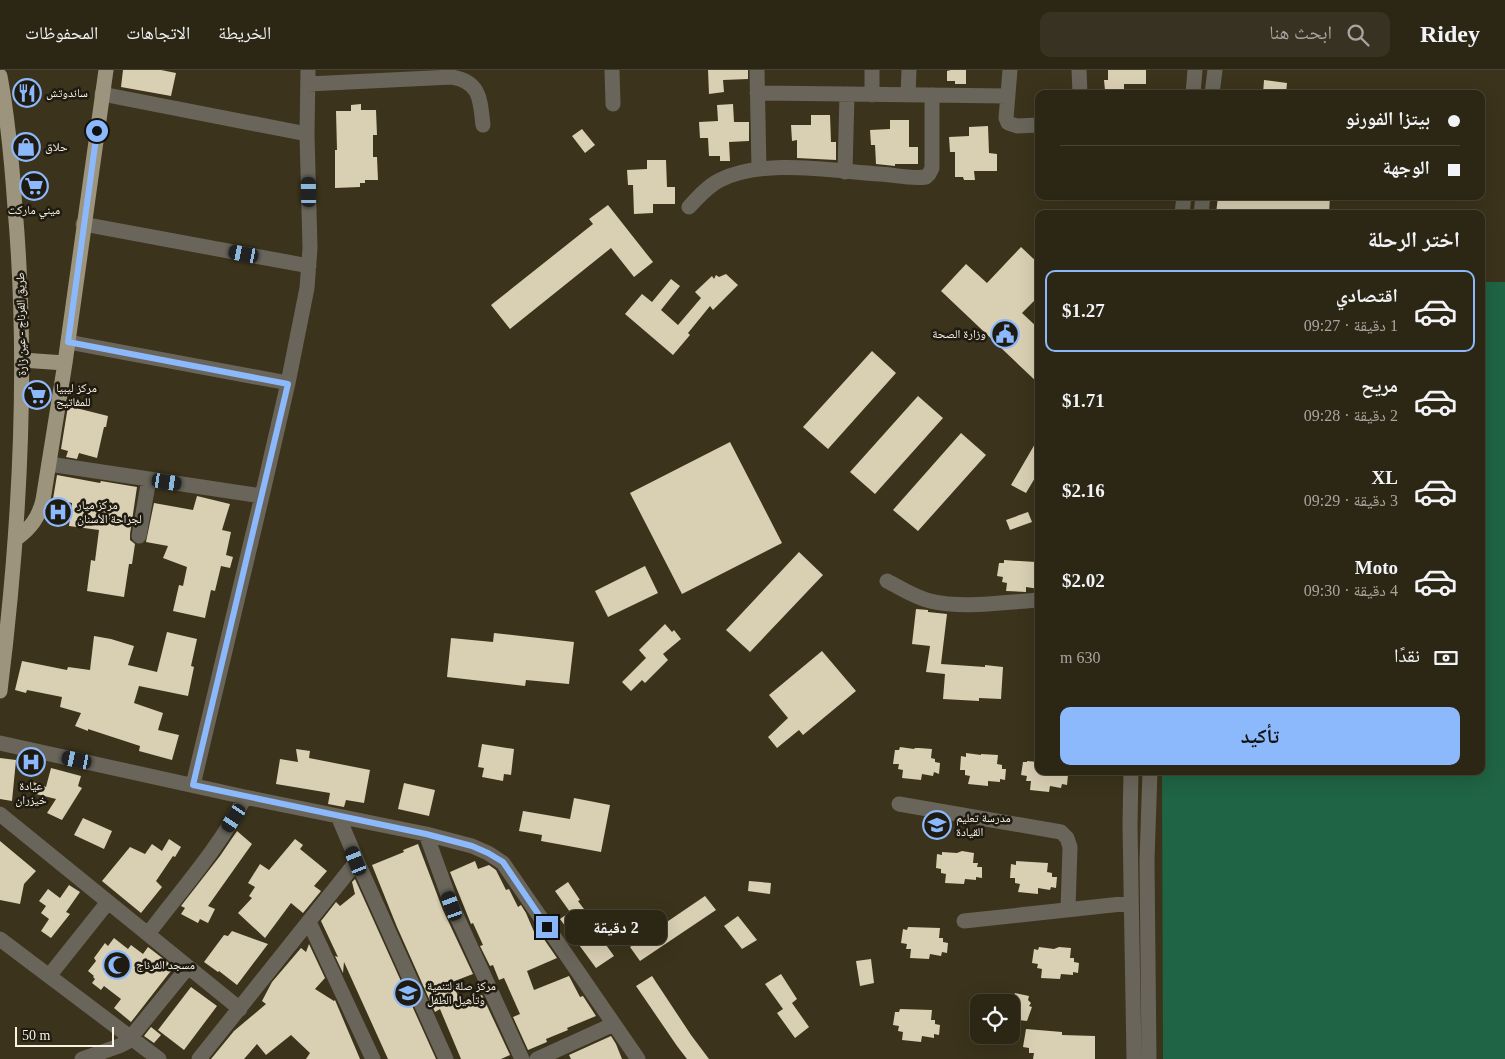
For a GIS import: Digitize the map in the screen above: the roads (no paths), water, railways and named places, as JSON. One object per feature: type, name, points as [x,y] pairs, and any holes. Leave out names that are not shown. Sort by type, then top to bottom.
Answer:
[{"type":"main road","points":[[16,539],[34,523],[40,512],[65,363],[106,70]]},
{"type":"main road","name":"طريق الفرناج - عين زارة","points":[[0,76],[13,177],[19,258],[22,360],[16,539],[0,691]]},
{"type":"main road","points":[[22,360],[65,363]]},
{"type":"street","points":[[612,70],[613,104]]},
{"type":"street","points":[[757,70],[759,169]]},
{"type":"street","points":[[872,70],[872,94]]},
{"type":"street","points":[[908,95],[909,70]]},
{"type":"street","points":[[1010,70],[1006,118],[1008,123],[1017,126],[1035,125]]},
{"type":"street","points":[[1079,70],[1080,90]]},
{"type":"street","points":[[1193,90],[1195,70]]},
{"type":"street","points":[[1212,90],[1215,70]]},
{"type":"street","points":[[193,785],[262,496],[302,316],[309,266],[308,77],[452,77],[461,79],[470,83],[479,96],[483,125]]},
{"type":"street","points":[[757,93],[1008,96]]},
{"type":"street","points":[[102,94],[307,134]]},
{"type":"street","points":[[845,172],[847,94]]},
{"type":"street","points":[[688,207],[710,186],[720,180],[732,175],[759,169],[786,168],[922,177],[929,174],[932,168],[932,95]]},
{"type":"street","points":[[83,224],[309,266]]},
{"type":"street","points":[[68,342],[288,384]]},
{"type":"street","points":[[49,464],[262,496]]},
{"type":"street","points":[[139,536],[149,479]]},
{"type":"street","points":[[887,581],[916,597],[944,603],[971,604],[1035,600]]},
{"type":"street","points":[[0,743],[245,797],[426,834],[472,846],[488,853],[503,862],[638,1059]]},
{"type":"street","points":[[1131,775],[1134,1059]]},
{"type":"street","points":[[1150,775],[1147,860],[1150,1059]]},
{"type":"street","points":[[148,934],[220,838],[234,818],[245,797]]},
{"type":"street","points":[[899,804],[1061,832],[1067,838],[1070,847],[1068,909]]},
{"type":"street","points":[[0,814],[240,1009]]},
{"type":"street","points":[[338,816],[356,861],[446,1059]]},
{"type":"street","points":[[426,834],[452,906],[522,1059]]},
{"type":"street","points":[[199,1059],[356,861]]},
{"type":"street","points":[[50,976],[108,902]]},
{"type":"street","points":[[964,921],[1131,903]]},
{"type":"street","points":[[309,922],[373,1059]]},
{"type":"street","points":[[0,939],[159,1059]]},
{"type":"street","points":[[82,1059],[120,1046],[131,1037],[188,967]]},
{"type":"street","points":[[537,1059],[614,1024]]},
{"type":"place","name":"ساندوتش","points":[[27,93]]},
{"type":"place","name":"حلاق","points":[[26,147]]},
{"type":"place","name":"ميني ماركت","points":[[34,186]]},
{"type":"place","name":"وزارة الصحة","points":[[1005,334]]},
{"type":"place","name":"مركز ليبيا للمفاتيح","points":[[37,395]]},
{"type":"place","name":"مركز ميار لجراحة الأسنان","points":[[58,512]]},
{"type":"place","name":"عيادة خيزران","points":[[31,762]]},
{"type":"place","name":"مدرسة تعليم القيادة","points":[[937,825]]},
{"type":"place","name":"مسجد الفرناج","points":[[117,965]]},
{"type":"place","name":"مركز صلة لتنمية وتأهيل الطفل","points":[[408,993]]}]
